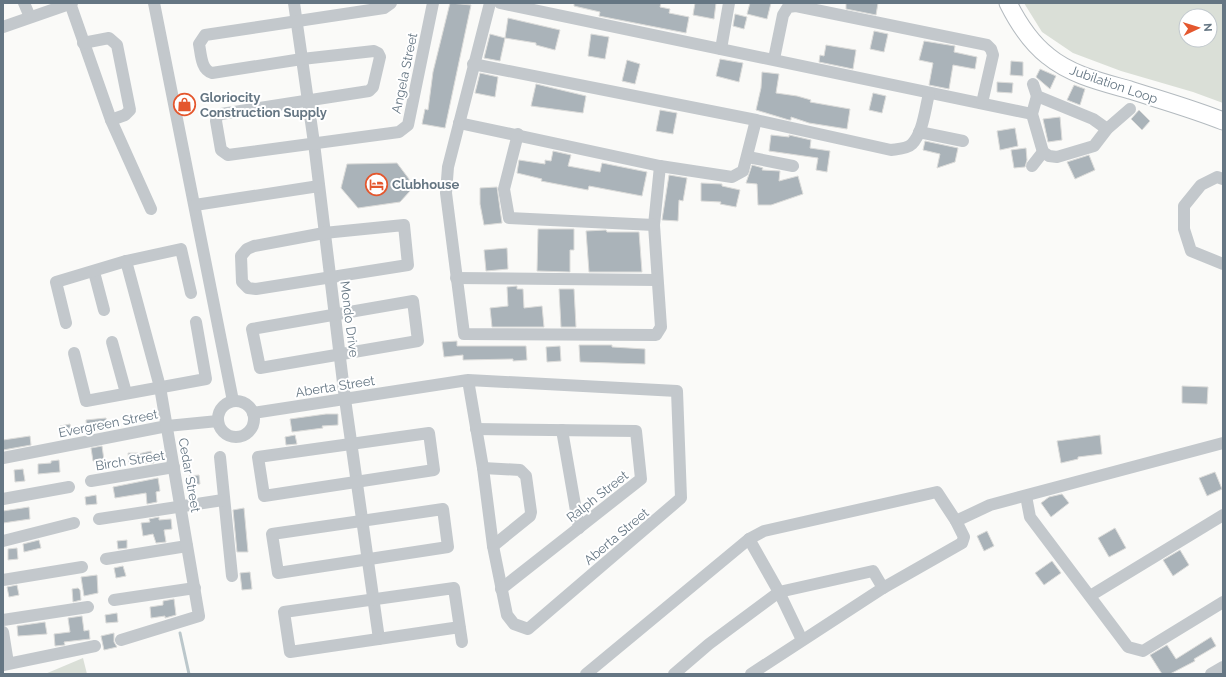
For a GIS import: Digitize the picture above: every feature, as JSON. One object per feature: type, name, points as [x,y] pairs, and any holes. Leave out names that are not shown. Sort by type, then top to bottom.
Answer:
[{"type":"main road","name":"Jubilation Loop","points":[[1008,3],[1018,23],[1031,40],[1048,56],[1068,69],[1084,76],[1223,121]]},
{"type":"street","points":[[24,3],[30,17]]},
{"type":"street","points":[[3,27],[70,3],[83,43],[112,120],[151,209]]},
{"type":"street","points":[[154,3],[233,401]]},
{"type":"street","name":"Mondo Drive","points":[[294,3],[314,143],[351,444],[379,639]]},
{"type":"street","points":[[302,59],[212,73],[207,72],[204,68],[199,44],[205,34],[297,22],[384,8],[388,7],[391,3]]},
{"type":"street","name":"Angela Street","points":[[302,59],[374,51],[378,53],[380,57],[372,89],[308,101],[221,114],[217,116],[216,121],[221,150],[228,155],[399,132],[408,125],[433,3]]},
{"type":"street","points":[[490,3],[473,64],[460,123],[448,167],[446,193],[464,334],[656,335],[661,327],[654,224],[660,166]]},
{"type":"street","points":[[500,3],[556,9],[721,49],[774,59],[929,94],[982,102],[1032,114]]},
{"type":"street","points":[[721,49],[729,3]]},
{"type":"street","points":[[774,59],[783,14],[788,7],[796,6],[987,45],[991,49],[993,55],[982,102]]},
{"type":"street","points":[[83,43],[109,38],[117,45],[130,110],[125,115],[112,120]]},
{"type":"street","points":[[473,64],[756,120],[891,150],[902,149],[912,145],[919,132],[929,94]]},
{"type":"street","points":[[1033,84],[1037,96],[1032,114],[1043,152],[1049,156],[1057,157],[1094,146],[1107,129],[1130,109]]},
{"type":"street","points":[[1037,96],[1093,119],[1107,129]]},
{"type":"street","points":[[460,123],[518,134],[660,166],[732,177],[743,171],[748,157],[756,120]]},
{"type":"street","points":[[919,132],[963,141]]},
{"type":"street","points":[[518,134],[504,189],[509,218],[654,224]]},
{"type":"street","points":[[1032,166],[1043,152]]},
{"type":"street","points":[[748,157],[793,166]]},
{"type":"street","points":[[1223,179],[1217,177],[1202,185],[1184,206],[1184,229],[1191,251],[1223,264]]},
{"type":"street","points":[[195,205],[319,186]]},
{"type":"street","points":[[404,225],[408,265],[256,289],[248,288],[242,282],[242,256],[247,249],[254,246],[324,232],[404,225]]},
{"type":"street","points":[[66,323],[56,282],[94,272],[126,261],[181,249],[191,293]]},
{"type":"street","name":"Cedar Street","points":[[121,640],[199,616],[160,387],[126,261]]},
{"type":"street","points":[[94,272],[104,310]]},
{"type":"street","points":[[456,278],[657,280]]},
{"type":"street","points":[[413,301],[418,341],[340,353],[260,368],[252,329],[335,314],[413,301]]},
{"type":"street","points":[[74,353],[86,401],[206,379],[196,322]]},
{"type":"street","points":[[112,342],[126,393]]},
{"type":"street","name":"Aberta Street","points":[[253,413],[468,380],[677,391],[681,498],[528,629],[514,624],[507,616],[493,546],[483,468],[468,380]]},
{"type":"street","points":[[233,401],[247,405],[253,413],[254,419],[250,430],[240,436],[228,435],[220,427],[218,421],[218,416],[223,406],[233,401]]},
{"type":"street","name":"Evergreen Street","points":[[3,458],[167,426],[218,421]]},
{"type":"street","name":"Ralph Street","points":[[476,429],[636,431],[641,479],[501,590]]},
{"type":"street","points":[[562,430],[578,528]]},
{"type":"street","points":[[429,432],[434,470],[357,482],[264,496],[258,457],[429,432]]},
{"type":"street","points":[[956,521],[990,505],[1223,443]]},
{"type":"street","points":[[220,457],[223,500],[232,576]]},
{"type":"street","name":"Birch Street","points":[[91,480],[174,467]]},
{"type":"street","points":[[483,468],[520,470],[523,472],[526,476],[531,512],[527,520],[493,546]]},
{"type":"street","points":[[3,499],[69,487]]},
{"type":"street","points":[[586,674],[749,539],[764,531],[937,492],[956,521],[964,537],[962,543],[883,588],[751,674]]},
{"type":"street","points":[[1026,496],[1030,517],[1128,647],[1143,651],[1223,602]]},
{"type":"street","points":[[99,519],[223,500]]},
{"type":"street","points":[[443,509],[448,547],[368,560],[278,573],[272,534],[443,509]]},
{"type":"street","points":[[1090,596],[1223,515]]},
{"type":"street","points":[[3,541],[74,523]]},
{"type":"street","points":[[749,539],[779,592],[802,640]]},
{"type":"street","points":[[106,559],[187,546]]},
{"type":"street","points":[[3,580],[82,567]]},
{"type":"street","points":[[674,674],[708,644],[779,592],[873,571],[883,588]]},
{"type":"street","points":[[114,600],[195,588]]},
{"type":"street","points":[[460,627],[290,652],[284,612],[454,588],[460,627],[462,642]]},
{"type":"street","points":[[3,620],[88,607]]},
{"type":"street","points":[[3,632],[5,664],[95,646]]},
{"type":"street","points":[[1211,674],[1223,667]]},
{"type":"shaded area","points":[[1024,3],[1223,3],[1223,103],[1193,92],[1121,71],[1073,53],[1042,32]]},
{"type":"shaded area","points":[[83,658],[87,674],[45,674]]},
{"type":"building","points":[[450,3],[471,5],[445,128],[422,124],[425,109],[428,110],[433,72]]},
{"type":"building","points":[[574,3],[661,3],[660,7],[670,9],[669,13],[689,17],[686,33],[599,16],[600,12],[574,6]]},
{"type":"building","points":[[695,3],[716,3],[714,19],[693,15]]},
{"type":"building","points":[[750,3],[771,3],[767,19],[747,14]]},
{"type":"building","points":[[846,3],[878,3],[876,15],[846,9]]},
{"type":"building","points":[[735,14],[747,17],[744,29],[733,26]]},
{"type":"building","points":[[508,18],[560,30],[555,50],[536,45],[536,43],[505,38]]},
{"type":"building","points":[[874,31],[888,34],[884,52],[870,49]]},
{"type":"building","points":[[490,34],[505,38],[500,61],[484,58]]},
{"type":"building","points":[[591,34],[609,37],[605,59],[588,56]]},
{"type":"building","points":[[924,41],[955,46],[954,52],[977,57],[975,69],[953,65],[949,89],[929,85],[933,63],[919,60]]},
{"type":"building","points":[[826,45],[856,50],[853,69],[819,62],[820,55],[824,56]]},
{"type":"building","points":[[720,59],[743,63],[739,82],[716,76]]},
{"type":"building","points":[[627,60],[640,64],[635,84],[622,81]]},
{"type":"building","points":[[1011,61],[1023,62],[1023,76],[1010,75]]},
{"type":"building","points":[[1040,69],[1056,76],[1050,89],[1036,77]]},
{"type":"building","points":[[762,72],[779,74],[776,93],[797,96],[811,100],[810,102],[850,109],[847,129],[809,123],[791,117],[791,120],[789,120],[756,110],[761,88]]},
{"type":"building","points":[[480,73],[498,77],[495,97],[475,93]]},
{"type":"building","points":[[997,82],[1013,83],[1012,93],[997,92]]},
{"type":"building","points":[[536,84],[586,96],[583,113],[531,106]]},
{"type":"building","points":[[1074,85],[1085,89],[1080,105],[1067,100]]},
{"type":"building","points":[[873,93],[886,96],[882,113],[869,110]]},
{"type":"building","points":[[660,110],[677,113],[673,134],[656,131]]},
{"type":"building","points":[[1139,110],[1150,121],[1142,130],[1131,119]]},
{"type":"building","points":[[1060,117],[1062,140],[1048,142],[1043,119]]},
{"type":"building","points":[[1015,128],[1018,146],[1000,150],[997,131]]},
{"type":"building","points":[[771,135],[789,137],[789,135],[811,140],[810,148],[830,151],[827,172],[816,170],[818,158],[769,151]]},
{"type":"building","points":[[925,141],[958,148],[955,162],[937,168],[940,154],[923,150]]},
{"type":"building","points":[[1026,148],[1027,160],[1025,167],[1014,168],[1011,150]]},
{"type":"building","points":[[553,151],[571,155],[568,166],[600,172],[602,163],[647,172],[642,196],[589,186],[588,190],[541,181],[542,179],[517,173],[519,160],[545,164],[545,160],[551,161]]},
{"type":"building","points":[[1089,155],[1095,170],[1075,179],[1067,162]]},
{"type":"building","name":"Clubhouse","points":[[397,163],[409,179],[410,191],[400,202],[358,208],[341,188],[347,164]]},
{"type":"building","points":[[752,165],[763,168],[762,170],[780,171],[779,181],[798,176],[803,194],[771,205],[758,205],[757,184],[746,183]]},
{"type":"building","points":[[669,175],[687,178],[683,201],[679,200],[678,221],[662,220]]},
{"type":"building","points":[[701,183],[722,184],[722,186],[740,190],[736,207],[720,204],[721,202],[701,201]]},
{"type":"building","points":[[497,187],[502,223],[484,225],[480,204],[480,188]]},
{"type":"building","points":[[538,229],[574,229],[574,250],[570,250],[570,272],[537,271]]},
{"type":"building","points":[[606,230],[607,232],[639,232],[642,272],[589,272],[586,231]]},
{"type":"building","points":[[507,248],[508,269],[486,271],[484,250]]},
{"type":"building","points":[[517,286],[517,289],[523,289],[524,308],[542,306],[544,327],[492,327],[490,308],[508,306],[507,287]]},
{"type":"building","points":[[559,289],[574,289],[576,327],[561,327]]},
{"type":"building","points":[[457,341],[457,346],[526,346],[527,360],[463,360],[463,355],[444,357],[442,342]]},
{"type":"building","points":[[579,345],[612,345],[612,347],[645,349],[645,364],[580,362]]},
{"type":"building","points":[[560,346],[561,361],[547,362],[546,347]]},
{"type":"building","points":[[1182,386],[1208,387],[1207,404],[1182,403]]},
{"type":"building","points":[[326,414],[338,414],[338,425],[322,426],[323,428],[292,432],[290,419]]},
{"type":"building","points":[[106,418],[108,429],[87,432],[86,420]]},
{"type":"building","points":[[70,424],[72,436],[62,438],[60,426]]},
{"type":"building","points":[[295,435],[297,444],[286,445],[285,437]]},
{"type":"building","points":[[1100,435],[1102,454],[1078,457],[1078,459],[1061,463],[1057,441]]},
{"type":"building","points":[[30,436],[31,445],[3,450],[3,440]]},
{"type":"building","points":[[102,446],[104,460],[93,461],[91,448]]},
{"type":"building","points":[[151,451],[154,463],[129,464],[128,453],[138,454]]},
{"type":"building","points":[[59,460],[60,472],[38,474],[38,464],[51,463],[51,461]]},
{"type":"building","points":[[23,469],[25,481],[15,482],[14,470]]},
{"type":"building","points":[[1215,472],[1222,489],[1207,496],[1199,478]]},
{"type":"building","points":[[199,475],[200,484],[189,485],[189,476]]},
{"type":"building","points":[[158,478],[160,491],[156,492],[157,502],[147,504],[146,493],[115,498],[113,487]]},
{"type":"building","points":[[1062,494],[1069,503],[1051,517],[1041,503],[1049,497]]},
{"type":"building","points":[[96,495],[97,504],[86,505],[85,497]]},
{"type":"building","points":[[29,507],[30,519],[3,523],[3,511]]},
{"type":"building","points":[[244,508],[248,552],[237,552],[233,510]]},
{"type":"building","points":[[159,517],[159,520],[171,519],[172,529],[164,530],[166,542],[156,543],[153,534],[143,536],[141,523],[150,522],[149,519]]},
{"type":"building","points":[[1115,528],[1126,548],[1109,557],[1098,538]]},
{"type":"building","points":[[987,531],[994,546],[984,551],[977,536]]},
{"type":"building","points":[[39,540],[41,548],[24,552],[23,544]]},
{"type":"building","points":[[127,540],[127,548],[118,549],[117,541]]},
{"type":"building","points":[[17,548],[18,559],[8,560],[8,549]]},
{"type":"building","points":[[1180,550],[1189,565],[1173,576],[1163,560]]},
{"type":"building","points":[[1052,561],[1061,573],[1044,585],[1035,573]]},
{"type":"building","points":[[123,566],[126,576],[116,578],[114,568]]},
{"type":"building","points":[[250,572],[252,589],[242,590],[240,573]]},
{"type":"building","points":[[97,575],[98,593],[84,596],[81,577]]},
{"type":"building","points":[[17,585],[19,595],[9,597],[7,587]]},
{"type":"building","points":[[78,588],[80,590],[81,600],[73,602],[72,589]]},
{"type":"building","points":[[174,599],[176,615],[165,618],[165,616],[151,618],[150,607],[163,605],[163,601]]},
{"type":"building","points":[[117,613],[118,622],[106,623],[105,615]]},
{"type":"building","points":[[82,616],[84,631],[89,630],[90,639],[64,642],[65,645],[55,646],[54,634],[70,632],[68,618]]},
{"type":"building","points":[[45,622],[47,634],[18,636],[17,626]]},
{"type":"building","points":[[114,633],[114,642],[117,647],[104,650],[101,636]]},
{"type":"building","points":[[1211,637],[1216,646],[1194,659],[1195,661],[1170,674],[1162,674],[1150,655],[1167,645],[1176,659]]},
{"type":"waterway","points":[[180,633],[189,674]]},
{"type":"place","name":"Gloriocity Construction Supply","points":[[185,104]]},
{"type":"place","name":"Clubhouse","points":[[376,184]]}]
